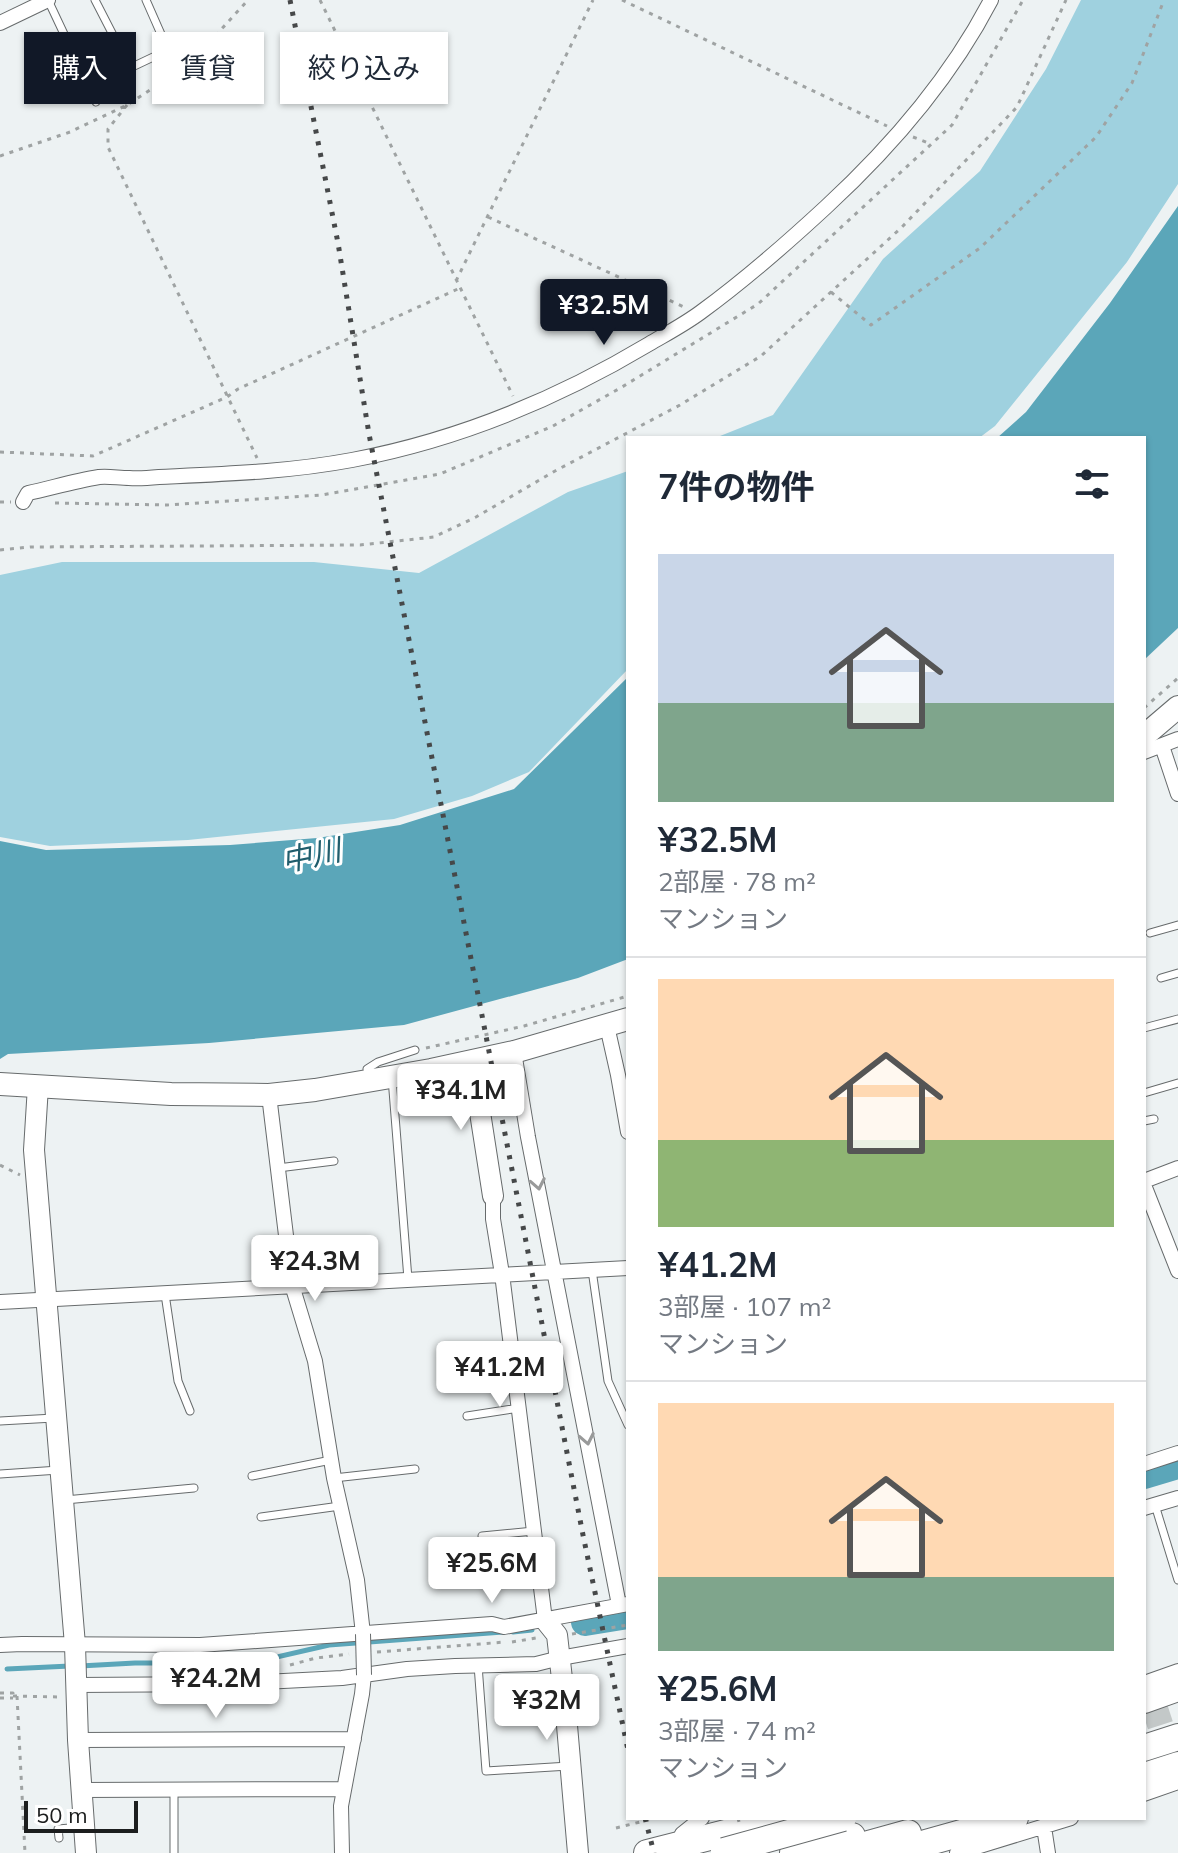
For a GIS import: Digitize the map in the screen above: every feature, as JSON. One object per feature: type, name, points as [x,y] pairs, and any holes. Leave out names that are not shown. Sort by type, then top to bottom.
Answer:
[{"type":"highway","points":[[1146,1699],[1178,1688]]},
{"type":"highway","points":[[1146,1730],[1178,1721]]},
{"type":"highway","points":[[1146,1747],[1178,1737]]},
{"type":"highway","points":[[1146,1775],[1178,1765]]},
{"type":"highway","points":[[647,1853],[774,1820]]},
{"type":"highway","points":[[714,1853],[836,1820]]},
{"type":"highway","points":[[793,1853],[910,1820]]},
{"type":"highway","points":[[836,1853],[954,1820]]},
{"type":"highway","points":[[890,1853],[1008,1820]]},
{"type":"main road","points":[[1153,741],[1178,707]]},
{"type":"main road","points":[[0,1084],[171,1094],[269,1095],[369,1081],[472,1061],[618,1023]]},
{"type":"street","points":[[0,23],[30,4],[48,0]]},
{"type":"street","points":[[23,502],[28,493],[102,476],[130,478],[264,473],[415,447],[520,410],[573,386],[699,314],[811,221],[901,132],[973,35],[991,0]]},
{"type":"street","points":[[1177,789],[1153,741],[1178,739]]},
{"type":"street","points":[[618,1023],[618,1075],[626,1121]]},
{"type":"street","points":[[0,1645],[200,1645],[492,1624],[544,1628],[624,1604],[555,1272],[514,1052]]},
{"type":"street","points":[[472,1061],[493,1196],[493,1219],[519,1408],[544,1628]]},
{"type":"street","points":[[38,1086],[34,1150],[75,1647],[86,1853]]},
{"type":"street","points":[[269,1095],[292,1285],[315,1361],[334,1478],[357,1580],[363,1634],[364,1675],[341,1806],[342,1853]]},
{"type":"street","points":[[1146,1182],[1178,1168]]},
{"type":"street","points":[[1146,1188],[1178,1271]]},
{"type":"street","points":[[0,1302],[626,1268]]},
{"type":"street","points":[[1146,1463],[1178,1453]]},
{"type":"street","points":[[1149,1506],[1178,1498]]},
{"type":"street","points":[[544,1628],[557,1635],[578,1853]]},
{"type":"street","points":[[76,1687],[284,1682],[407,1669],[536,1664],[626,1646]]},
{"type":"street","points":[[1146,1682],[1178,1671]]},
{"type":"street","points":[[78,1740],[354,1739]]},
{"type":"street","points":[[1146,1793],[1178,1782]]},
{"type":"street","points":[[81,1790],[344,1789]]},
{"type":"street","points":[[678,1845],[682,1834],[700,1820]]},
{"type":"street","points":[[957,1853],[1065,1820]]},
{"type":"street","points":[[1044,1827],[1048,1853]]},
{"type":"lane","points":[[48,0],[63,32]]},
{"type":"lane","points":[[95,0],[130,68],[168,50],[146,0]]},
{"type":"lane","points":[[1150,933],[1178,925]]},
{"type":"lane","points":[[1161,978],[1178,973]]},
{"type":"lane","points":[[1146,1027],[1178,1019]]},
{"type":"lane","points":[[369,1081],[367,1069],[378,1062],[415,1050]]},
{"type":"lane","points":[[392,1077],[408,1279]]},
{"type":"lane","points":[[1146,1092],[1178,1083]]},
{"type":"lane","points":[[1146,1121],[1154,1119]]},
{"type":"lane","points":[[278,1168],[334,1161]]},
{"type":"lane","points":[[592,1270],[608,1381],[626,1421]]},
{"type":"lane","points":[[164,1292],[178,1381],[190,1411]]},
{"type":"lane","points":[[467,1416],[519,1408]]},
{"type":"lane","points":[[0,1421],[56,1418]]},
{"type":"lane","points":[[252,1476],[331,1460]]},
{"type":"lane","points":[[334,1478],[415,1469]]},
{"type":"lane","points":[[0,1474],[61,1470]]},
{"type":"lane","points":[[64,1500],[194,1488]]},
{"type":"lane","points":[[261,1517],[340,1506]]},
{"type":"lane","points":[[1149,1506],[1178,1580]]},
{"type":"lane","points":[[482,1536],[534,1531]]},
{"type":"lane","points":[[484,1578],[502,1584],[540,1577]]},
{"type":"lane","points":[[478,1665],[486,1771],[571,1765]]},
{"type":"lane","points":[[174,1788],[174,1853]]},
{"type":"lane","points":[[59,1838],[58,1829],[84,1827]]},
{"type":"path","points":[[0,156],[70,132],[127,105],[197,56],[248,0]]},
{"type":"path","points":[[320,0],[520,410]]},
{"type":"path","points":[[456,281],[593,0]]},
{"type":"path","points":[[622,0],[931,144]]},
{"type":"path","points":[[0,502],[167,505],[322,495],[440,474],[553,426],[758,304],[952,125],[1023,0]]},
{"type":"path","points":[[0,550],[30,547],[360,545],[434,537],[476,517],[761,356],[902,227],[1017,107],[1066,0]]},
{"type":"path","points":[[831,292],[871,325],[980,248],[1096,137],[1132,83],[1164,0]]},
{"type":"path","points":[[127,105],[108,129],[108,147],[264,473]]},
{"type":"path","points":[[488,217],[699,314]]},
{"type":"path","points":[[0,452],[93,456],[460,288]]},
{"type":"path","points":[[1146,706],[1178,678]]},
{"type":"path","points":[[415,1050],[524,1026],[626,997]]},
{"type":"path","points":[[568,1634],[626,1625]]},
{"type":"path","points":[[288,1666],[316,1658],[363,1652],[454,1647],[544,1628]]},
{"type":"path","points":[[0,1696],[76,1687]]},
{"type":"path","points":[[15,1696],[25,1853]]},
{"type":"path","points":[[616,1828],[648,1820]]},
{"type":"shaded area","points":[[1081,0],[1178,0],[1178,184],[1127,262],[995,426],[982,436],[720,436],[773,415],[883,259],[980,171],[1046,69]]},
{"type":"shaded area","points":[[626,472],[626,671],[529,772],[472,796],[394,819],[188,840],[50,846],[0,837],[0,575],[62,562],[314,562],[419,573],[568,492]]},
{"type":"water","points":[[1178,206],[1178,628],[1146,658],[1146,436],[999,436],[1026,412],[1110,303]]},
{"type":"water","name":"中川","points":[[626,679],[626,960],[578,978],[404,1025],[209,1043],[8,1054],[0,1059],[0,841],[46,850],[230,845],[317,838],[400,825],[514,789]]},
{"type":"waterway","points":[[1146,1474],[1178,1465]]},
{"type":"waterway","points":[[585,1622],[626,1615]]},
{"type":"waterway","points":[[513,1632],[532,1630]]},
{"type":"waterway","points":[[80,1666],[251,1663],[329,1645],[503,1632]]},
{"type":"waterway","points":[[7,1669],[70,1666]]},
{"type":"tunnel","points":[[1146,1716],[1178,1706]]},
{"type":"railway","points":[[290,0],[338,243],[369,434],[583,1535],[626,1740]]},
{"type":"railway","points":[[646,1820],[654,1853]]}]
